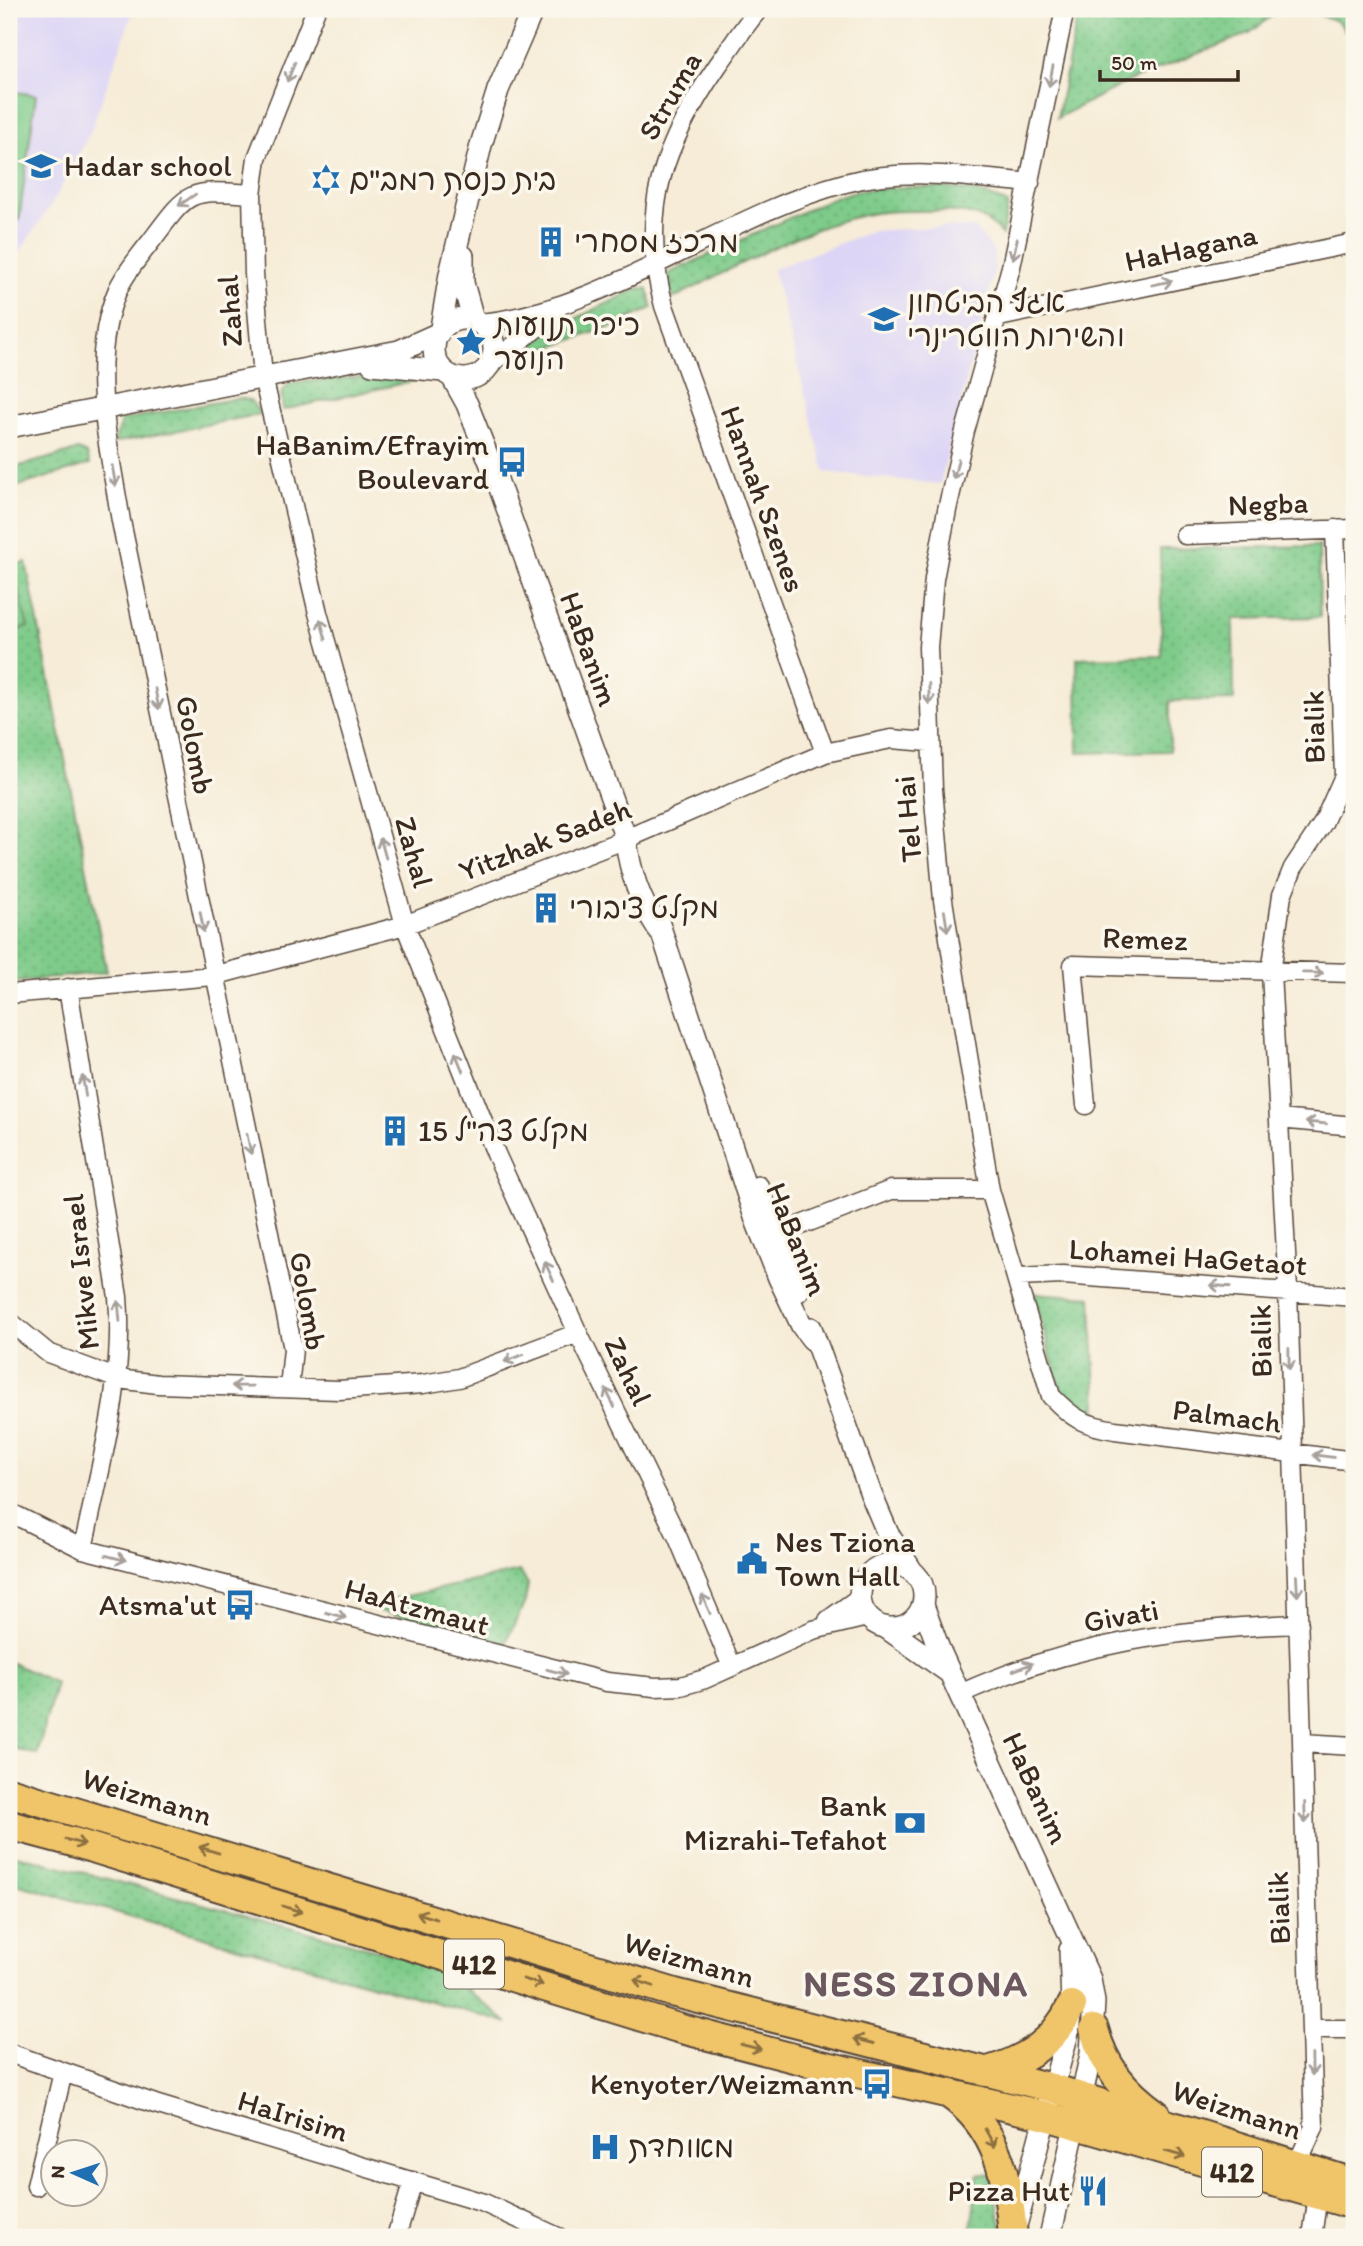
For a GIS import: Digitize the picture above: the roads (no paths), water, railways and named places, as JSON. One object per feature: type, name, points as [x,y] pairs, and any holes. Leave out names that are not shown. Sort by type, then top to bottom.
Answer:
[{"type":"main road","name":"Weizmann","points":[[9,1792],[675,1993],[1052,2088],[1354,2183]]},
{"type":"main road","name":"Weizmann","points":[[9,1825],[87,1846],[678,2028],[813,2063],[1043,2115],[1354,2205]]},
{"type":"main road","points":[[985,2072],[1021,2060],[1041,2047],[1062,2026],[1072,2005]]},
{"type":"main road","points":[[1094,2029],[1102,2056],[1113,2074],[1130,2094],[1167,2122]]},
{"type":"main road","points":[[943,2091],[965,2104],[980,2121],[997,2151],[1007,2188],[1014,2237]]},
{"type":"street","name":"Zahal","points":[[316,9],[257,158],[252,194],[254,274],[263,377],[318,613],[405,925],[496,1154],[578,1333],[678,1538],[732,1667]]},
{"type":"street","points":[[447,374],[433,354],[450,274],[481,145],[498,90],[533,9]]},
{"type":"street","name":"Struma","points":[[654,263],[659,177],[668,150],[692,103],[760,9]]},
{"type":"street","name":"Tel Hai","points":[[1065,9],[1030,183],[999,317],[965,432],[934,579],[928,647],[929,742],[943,900],[990,1190],[1007,1251],[1018,1277],[1051,1396],[1070,1416],[1093,1426]]},
{"type":"street","points":[[9,426],[399,351],[439,331],[456,319],[512,319],[573,301],[776,206],[847,182],[937,175],[1030,183]]},
{"type":"street","name":"Golomb","points":[[252,194],[206,191],[191,194],[179,204],[138,258],[118,288],[112,311],[103,369],[104,408],[121,521],[213,976],[293,1349],[289,1388]]},
{"type":"street","points":[[464,223],[463,283],[477,321],[487,329],[494,346],[487,368]]},
{"type":"street","name":"HaHagana","points":[[999,317],[1354,243]]},
{"type":"street","name":"Hannah Szenes","points":[[654,263],[664,306],[825,753]]},
{"type":"street","points":[[335,364],[411,366],[468,379],[487,368],[524,335],[573,301]]},
{"type":"street","name":"HaBanim","points":[[487,368],[480,406],[497,480]]},
{"type":"street","name":"HaBanim","points":[[447,374],[467,404],[497,480],[626,839],[632,876],[644,906],[659,930],[737,1156],[741,1179],[779,1278],[802,1326],[813,1339]]},
{"type":"street","name":"Negba","points":[[1185,535],[1354,528]]},
{"type":"street","name":"Bialik","points":[[1297,2164],[1314,2127],[1288,1290],[1271,972],[1282,895],[1293,868],[1323,823],[1349,776],[1335,529]]},
{"type":"street","name":"Yitzhak Sadeh","points":[[9,994],[68,988],[119,987],[213,976],[405,925],[626,839],[825,753],[891,739],[929,742]]},
{"type":"street","name":"Remez","points":[[1086,1105],[1073,965],[1354,973]]},
{"type":"street","name":"Mikve Israel","points":[[68,988],[118,1297],[121,1338],[118,1379],[83,1549]]},
{"type":"street","points":[[1279,1119],[1354,1126]]},
{"type":"street","name":"HaBanim","points":[[737,1156],[755,1181],[778,1234],[810,1323],[813,1339],[888,1534],[922,1586],[923,1605],[951,1674],[1090,1979],[1094,2029],[1082,2097],[1050,2237]]},
{"type":"street","points":[[778,1234],[891,1190],[990,1190]]},
{"type":"street","name":"Lohamei HaGetaot","points":[[1018,1277],[1063,1275],[1354,1297]]},
{"type":"street","points":[[9,1321],[48,1353],[118,1379],[158,1384],[289,1388],[386,1388],[447,1380],[491,1367],[578,1333]]},
{"type":"street","name":"Palmach","points":[[1093,1426],[1354,1461]]},
{"type":"street","name":"HaBanim","points":[[871,1494],[877,1528],[869,1605],[951,1674]]},
{"type":"street","name":"HaAtzmaut","points":[[9,1512],[83,1549],[585,1678],[655,1687],[681,1686],[732,1667],[869,1605]]},
{"type":"street","points":[[912,1571],[892,1564],[873,1570],[869,1605],[904,1626],[912,1621],[923,1605]]},
{"type":"street","name":"Givati","points":[[960,1694],[1042,1660],[1101,1646],[1227,1626],[1298,1623]]},
{"type":"street","points":[[1302,1743],[1354,1746]]},
{"type":"street","name":"HaBanim","points":[[1014,2237],[1072,2005],[1073,1973],[1067,1927]]},
{"type":"street","points":[[1311,2029],[1354,2029]]},
{"type":"street","name":"HaIrisim","points":[[9,2053],[155,2104],[484,2203],[558,2237]]},
{"type":"street","points":[[36,2186],[63,2072]]},
{"type":"street","points":[[396,2237],[413,2181]]},
{"type":"street","points":[[1312,2237],[1318,2195]]},
{"type":"place","name":"Hadar school","points":[[41,166]]},
{"type":"place","name":"בית כנסת רמב\"ם","points":[[326,180]]},
{"type":"place","name":"מרכז מסחרי","points":[[551,242]]},
{"type":"place","name":"אגף הביטחון והשירות הווטרינרי","points":[[884,319]]},
{"type":"place","name":"כיכר תנועות הנוער","points":[[471,342]]},
{"type":"place","name":"HaBanim/Efrayim Boulevard","points":[[512,462]]},
{"type":"place","name":"מקלט ציבורי","points":[[546,908]]},
{"type":"place","name":"מקלט צה\"ל 15","points":[[395,1131]]},
{"type":"place","name":"Nes Tziona Town Hall","points":[[752,1559]]},
{"type":"place","name":"Atsma'ut","points":[[240,1605]]},
{"type":"place","name":"Bank Mizrahi-Tefahot","points":[[910,1823]]},
{"type":"place","name":"Kenyoter/Weizmann","points":[[877,2084]]},
{"type":"place","name":"מאוחדת","points":[[605,2147]]},
{"type":"place","name":"Pizza Hut","points":[[1093,2191]]},
{"type":"district","name":"NESS ZIONA","points":[[916,1983]]}]
